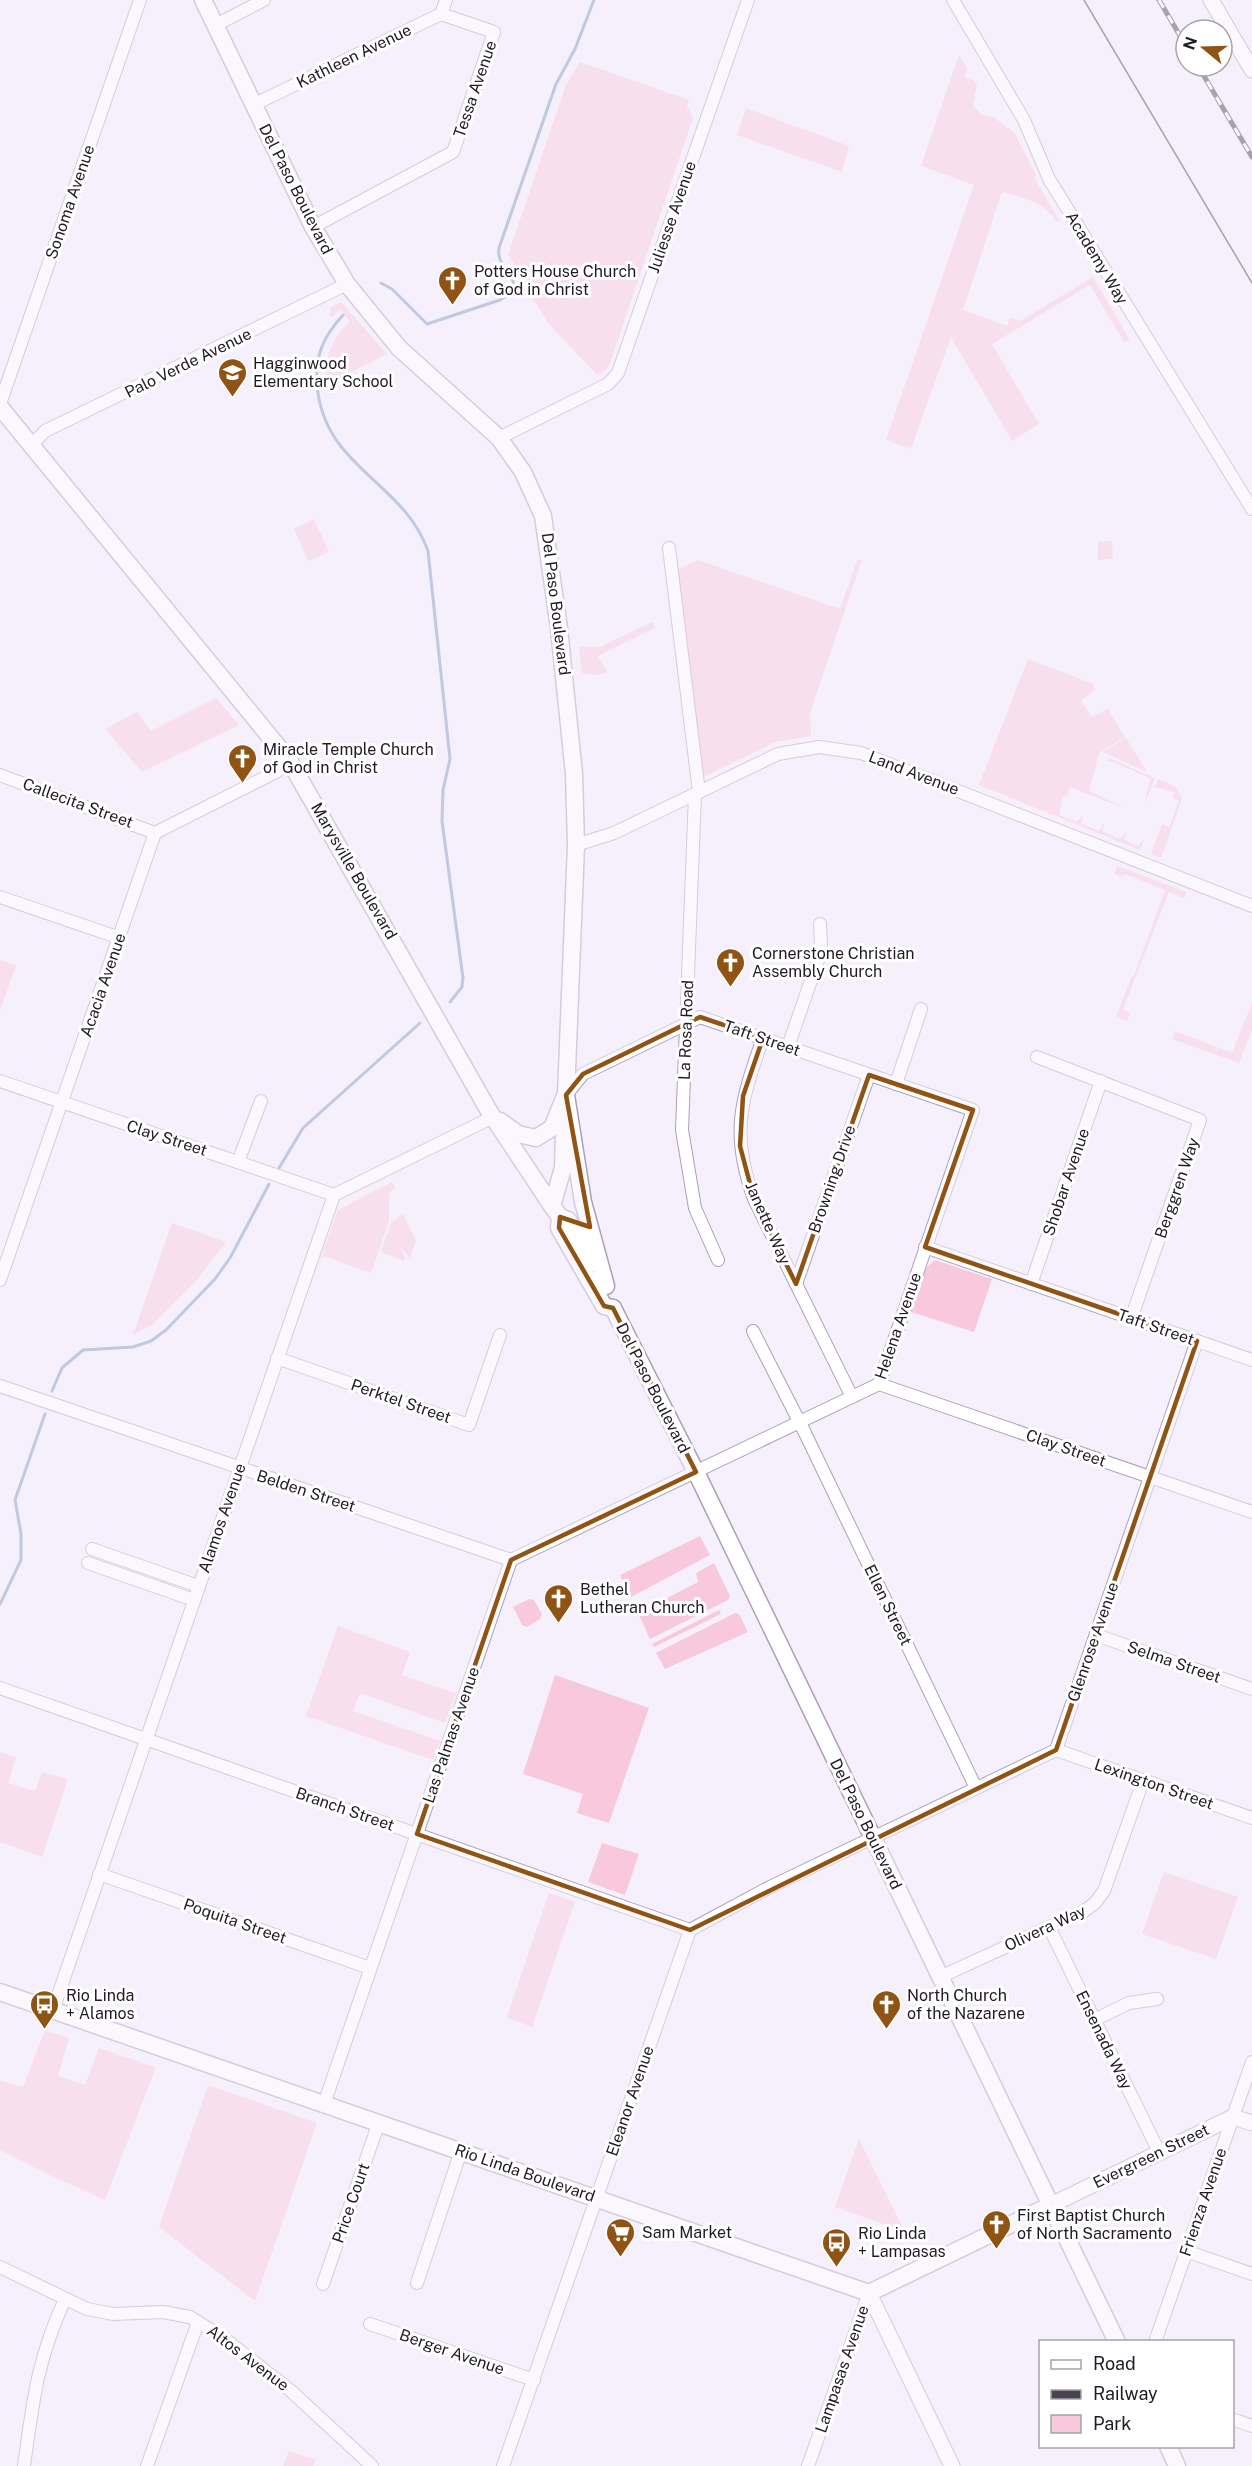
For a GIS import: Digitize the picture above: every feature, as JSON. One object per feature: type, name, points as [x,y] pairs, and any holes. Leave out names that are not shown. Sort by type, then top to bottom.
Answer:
[{"type":"main road","name":"Del Paso Boulevard","points":[[203,0],[313,227],[347,284],[405,354],[499,438],[529,483],[543,516],[548,537],[571,740],[576,845],[566,1095],[577,1172],[606,1286]]},
{"type":"main road","name":"Marysville Boulevard","points":[[0,406],[289,760],[493,1117],[556,1212],[568,1220],[616,1301],[613,1308],[604,1306],[598,1296],[559,1228],[556,1212]]},
{"type":"main road","points":[[493,1117],[518,1134],[536,1138],[552,1128],[566,1095]]},
{"type":"main road","points":[[556,1212],[563,1168],[566,1095]]},
{"type":"main road","points":[[556,1212],[573,1188],[577,1172]]},
{"type":"main road","name":"Del Paso Boulevard","points":[[613,1308],[696,1472],[1117,2340]]},
{"type":"main road","name":"Rio Linda Boulevard","points":[[0,1992],[869,2293]]},
{"type":"main road","name":"Lampasas Avenue","points":[[869,2293],[1051,2205]]},
{"type":"main road","points":[[1169,2448],[1177,2466]]},
{"type":"street","name":"Sonoma Avenue","points":[[0,406],[140,0]]},
{"type":"street","points":[[216,25],[264,0]]},
{"type":"street","points":[[441,14],[446,0]]},
{"type":"street","name":"Juliesse Avenue","points":[[499,438],[608,384],[618,373],[748,0]]},
{"type":"street","name":"Academy Way","points":[[953,0],[1024,120],[1049,179],[1252,509]]},
{"type":"street","points":[[1211,0],[1252,70]]},
{"type":"street","name":"Kathleen Avenue","points":[[254,105],[441,14]]},
{"type":"street","name":"Tessa Avenue","points":[[313,227],[453,152],[494,32],[441,14]]},
{"type":"street","name":"Palo Verde Avenue","points":[[31,446],[45,431],[347,284]]},
{"type":"street","name":"La Rosa Road","points":[[669,548],[697,793],[682,1130],[684,1157],[695,1208],[718,1260]]},
{"type":"street","name":"Land Avenue","points":[[576,845],[607,836],[765,759],[788,751],[819,747],[848,749],[1252,906]]},
{"type":"street","points":[[155,833],[276,772],[289,760]]},
{"type":"street","name":"Callecita Street","points":[[0,775],[155,833]]},
{"type":"street","name":"Acacia Avenue","points":[[0,1281],[155,833]]},
{"type":"street","points":[[0,897],[120,938]]},
{"type":"street","points":[[788,1047],[818,960],[821,945],[820,924]]},
{"type":"street","points":[[896,1084],[921,1009]]},
{"type":"street","name":"Taft Street","points":[[566,1095],[584,1074],[700,1017],[973,1110]]},
{"type":"street","name":"Janette Way","points":[[763,1038],[743,1096],[740,1146],[754,1199],[852,1397]]},
{"type":"street","name":"Berggren Way","points":[[1037,1057],[1200,1120],[1131,1318]]},
{"type":"street","name":"Browning Drive","points":[[796,1284],[869,1074]]},
{"type":"street","name":"Clay Street","points":[[0,1081],[334,1195]]},
{"type":"street","name":"Shobar Avenue","points":[[1031,1284],[1101,1081]]},
{"type":"street","points":[[238,1162],[261,1101]]},
{"type":"street","name":"Helena Avenue","points":[[696,1472],[879,1384],[973,1110]]},
{"type":"street","points":[[334,1195],[493,1117]]},
{"type":"street","name":"Alamos Avenue","points":[[53,2010],[334,1195]]},
{"type":"street","name":"Taft Street","points":[[925,1247],[1252,1360]]},
{"type":"street","points":[[753,1331],[800,1422]]},
{"type":"street","name":"Perktel Street","points":[[277,1358],[469,1425],[500,1335]]},
{"type":"street","name":"Glenrose Avenue","points":[[1056,1750],[1197,1341]]},
{"type":"street","name":"Clay Street","points":[[879,1384],[1252,1512]]},
{"type":"street","name":"Belden Street","points":[[0,1386],[511,1560]]},
{"type":"street","name":"Ellen Street","points":[[800,1422],[976,1788]]},
{"type":"street","points":[[511,1560],[696,1472]]},
{"type":"street","points":[[92,1549],[198,1586]]},
{"type":"street","points":[[101,1568],[106,1554]]},
{"type":"street","name":"Las Palmas Avenue","points":[[324,2104],[511,1560]]},
{"type":"street","points":[[87,1563],[194,1600]]},
{"type":"street","name":"Selma Street","points":[[1096,1635],[1252,1689]]},
{"type":"street","name":"Branch Street","points":[[0,1688],[144,1741],[690,1930]]},
{"type":"street","points":[[690,1930],[1056,1750]]},
{"type":"street","name":"Lexington Street","points":[[1056,1750],[1252,1818]]},
{"type":"street","name":"Olivera Way","points":[[940,1977],[1084,1911],[1100,1898],[1143,1781]]},
{"type":"street","name":"Poquita Street","points":[[99,1874],[370,1968]]},
{"type":"street","name":"Ensenada Way","points":[[1049,1927],[1159,2152]]},
{"type":"street","name":"Eleanor Avenue","points":[[503,2466],[690,1930]]},
{"type":"street","points":[[1094,2020],[1129,2003],[1157,1999]]},
{"type":"street","name":"Frienza Avenue","points":[[1156,2340],[1252,2062]]},
{"type":"street","points":[[1233,2117],[1252,2123]]},
{"type":"street","name":"Evergreen Street","points":[[1051,2205],[1233,2117]]},
{"type":"street","name":"Price Court","points":[[323,2284],[379,2122]]},
{"type":"street","points":[[417,2283],[461,2151]]},
{"type":"street","points":[[1186,2252],[1252,2274]]},
{"type":"street","name":"Altos Avenue","points":[[0,2267],[65,2299],[100,2312],[113,2314],[163,2312],[184,2316],[198,2322],[225,2339],[291,2391],[372,2466]]},
{"type":"street","points":[[869,2293],[952,2466]]},
{"type":"street","name":"Lampasas Avenue","points":[[808,2466],[869,2293]]},
{"type":"street","points":[[24,2466],[35,2382],[51,2329],[65,2299]]},
{"type":"street","points":[[147,2466],[198,2322]]},
{"type":"street","name":"Berger Avenue","points":[[370,2324],[534,2380]]},
{"type":"street","points":[[1234,2419],[1252,2426]]},
{"type":"highlighted area","points":[[700,1017],[763,1038],[743,1096],[740,1146],[754,1199],[796,1284],[869,1075],[973,1110],[925,1247],[1197,1341],[1056,1750],[690,1930],[417,1834],[511,1560],[696,1472],[613,1308],[604,1306],[559,1228],[560,1217],[590,1227],[566,1095],[583,1074]]},
{"type":"green space","points":[[959,55],[967,68],[965,78],[977,84],[973,105],[982,115],[993,117],[1014,132],[1036,175],[1034,177],[1060,222],[1034,202],[1005,192],[1001,194],[963,310],[1007,326],[1010,318],[1020,321],[1093,277],[1130,340],[1124,342],[1090,285],[992,344],[1039,424],[1012,441],[951,337],[911,449],[886,440],[974,185],[921,166]]},
{"type":"green space","points":[[580,62],[689,100],[687,107],[693,118],[609,366],[598,376],[549,324],[529,293],[533,291],[508,255],[566,85]]},
{"type":"green space","points":[[746,108],[849,146],[842,172],[737,135]]},
{"type":"green space","points":[[341,302],[387,354],[327,384],[330,350],[343,328],[350,322],[340,309],[332,317],[329,315],[332,311],[329,308]]},
{"type":"green space","points":[[314,519],[329,552],[308,561],[294,529]]},
{"type":"green space","points":[[1112,541],[1113,559],[1098,560],[1098,542]]},
{"type":"green space","points":[[698,560],[840,609],[857,560],[862,560],[810,713],[811,736],[775,742],[704,777],[676,570]]},
{"type":"green space","points":[[652,622],[655,628],[598,656],[607,672],[599,675],[582,673],[579,647],[600,647]]},
{"type":"green space","points":[[1028,659],[1093,684],[1095,690],[1082,700],[1082,703],[1092,717],[1108,709],[1125,737],[1099,753],[1089,791],[1129,810],[1070,787],[1067,796],[1063,796],[1059,815],[1077,822],[1083,815],[1081,824],[1099,831],[1104,823],[1103,832],[1120,839],[1126,832],[1124,840],[1138,846],[1144,839],[1140,850],[979,785]]},
{"type":"green space","points":[[216,698],[239,725],[142,772],[105,729],[137,712],[151,731]]},
{"type":"green space","points":[[1126,738],[1147,772],[1103,752]]},
{"type":"green space","points":[[1109,758],[1155,778],[1145,803],[1150,778],[1111,761],[1107,762]]},
{"type":"green space","points":[[1158,779],[1176,787],[1182,799],[1161,858],[1151,854],[1162,824],[1169,827],[1179,801],[1173,798],[1174,792],[1155,787]]},
{"type":"green space","points":[[1117,866],[1187,892],[1184,898],[1169,892],[1123,1009],[1130,1013],[1127,1021],[1116,1017],[1132,976],[1134,976],[1165,890],[1125,874],[1122,877],[1114,874]]},
{"type":"green space","points":[[0,960],[16,965],[0,1011]]},
{"type":"green space","points":[[1252,1003],[1252,1029],[1239,1063],[1172,1039],[1175,1031],[1232,1053]]},
{"type":"green space","points":[[392,1182],[395,1187],[389,1194],[389,1221],[371,1273],[324,1256],[320,1261],[338,1210]]},
{"type":"green space","points":[[403,1214],[416,1241],[410,1258],[400,1247],[405,1257],[404,1261],[381,1252],[391,1223]]},
{"type":"green space","points":[[172,1223],[226,1242],[197,1280],[152,1325],[133,1335]]},
{"type":"green space","points":[[935,1260],[992,1279],[974,1332],[911,1312],[923,1271]]},
{"type":"green space","points":[[700,1536],[710,1555],[631,1597],[620,1575]]},
{"type":"green space","points":[[714,1563],[730,1596],[728,1600],[650,1639],[638,1613],[698,1582],[696,1573]]},
{"type":"green space","points":[[529,1599],[534,1600],[542,1614],[540,1619],[527,1627],[522,1625],[513,1607]]},
{"type":"green space","points":[[719,1610],[721,1614],[654,1647],[652,1644]]},
{"type":"green space","points":[[735,1613],[739,1614],[748,1632],[665,1669],[656,1653]]},
{"type":"green space","points":[[338,1626],[410,1652],[402,1675],[456,1693],[445,1723],[360,1693],[353,1711],[440,1741],[433,1760],[306,1716]]},
{"type":"green space","points":[[555,1675],[649,1708],[609,1823],[577,1813],[583,1794],[523,1774]]},
{"type":"green space","points":[[0,1752],[16,1757],[8,1783],[35,1791],[42,1772],[68,1779],[42,1857],[0,1842]]},
{"type":"green space","points":[[602,1843],[639,1854],[625,1895],[588,1882]]},
{"type":"green space","points":[[1164,1872],[1238,1897],[1216,1959],[1142,1934]]},
{"type":"green space","points":[[549,1893],[575,1902],[532,2027],[507,2017]]},
{"type":"green space","points":[[45,2030],[69,2038],[58,2076],[85,2085],[99,2048],[156,2067],[105,2200],[52,2176],[56,2164],[51,2176],[0,2150],[0,2081],[23,2087]]},
{"type":"green space","points":[[208,2085],[317,2123],[255,2301],[159,2227]]},
{"type":"green space","points":[[859,2139],[907,2237],[901,2230],[835,2207]]},
{"type":"green space","points":[[289,2451],[316,2460],[313,2466],[283,2466]]},
{"type":"waterway","points":[[381,283],[392,289],[427,324],[500,300],[515,291],[512,280],[500,260],[499,248],[556,84],[575,49],[594,0]]},
{"type":"waterway","points":[[343,315],[326,338],[319,355],[317,384],[322,412],[333,436],[348,455],[401,507],[416,527],[428,551],[450,759],[443,790],[442,821],[463,978],[462,987],[450,1002]]},
{"type":"waterway","points":[[279,1168],[303,1128],[420,1023]]},
{"type":"waterway","points":[[52,1391],[62,1368],[83,1350],[133,1347],[151,1341],[166,1330],[215,1279],[230,1258],[269,1184]]},
{"type":"waterway","points":[[0,1604],[21,1560],[21,1534],[15,1500],[45,1414]]},
{"type":"tram line","points":[[1084,0],[1252,283]]},
{"type":"railway","points":[[1159,0],[1174,26]]},
{"type":"railway","points":[[1205,78],[1252,157]]},
{"type":"place","name":"Potters House Church of God in Christ","points":[[453,306]]},
{"type":"place","name":"Hagginwood Elementary School","points":[[232,398]]},
{"type":"place","name":"Miracle Temple Church of God in Christ","points":[[242,784]]},
{"type":"place","name":"Cornerstone Christian Assembly Church","points":[[731,988]]},
{"type":"place","name":"Bethel Lutheran Church","points":[[559,1624]]},
{"type":"place","name":"Rio Linda + Alamos","points":[[45,2030]]},
{"type":"place","name":"North Church of the Nazarene","points":[[886,2030]]},
{"type":"place","name":"First Baptist Church of North Sacramento","points":[[996,2250]]},
{"type":"place","name":"Sam Market","points":[[621,2258]]},
{"type":"place","name":"Rio Linda + Lampasas","points":[[837,2268]]}]
